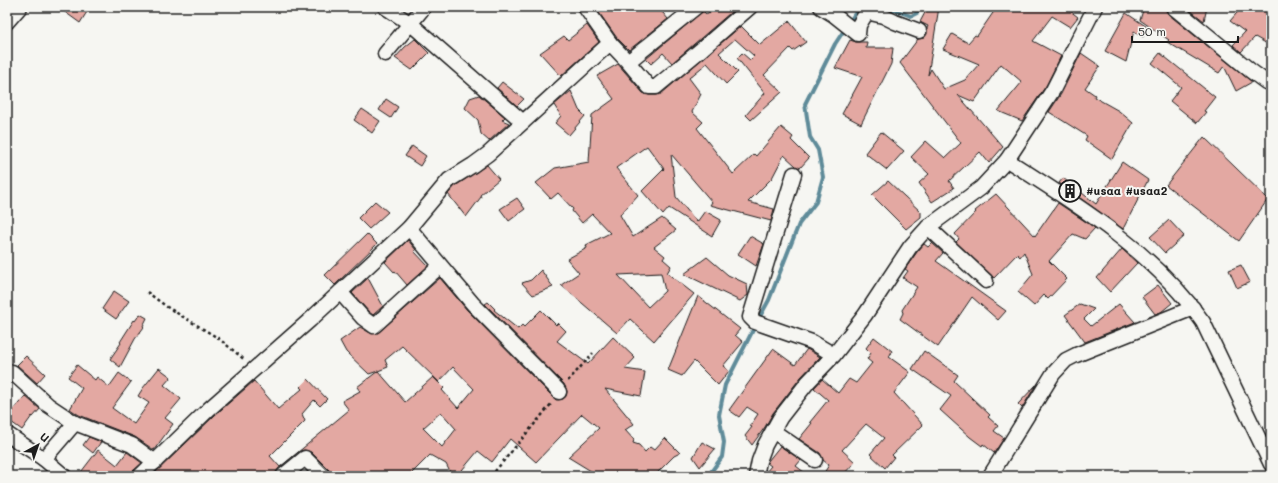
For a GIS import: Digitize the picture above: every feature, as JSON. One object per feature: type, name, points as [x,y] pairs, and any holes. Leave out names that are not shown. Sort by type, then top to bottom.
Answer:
[{"type":"street","points":[[7,22],[20,7]]},
{"type":"street","points":[[385,7],[411,24],[523,122]]},
{"type":"street","points":[[385,54],[424,7]]},
{"type":"street","points":[[585,7],[610,43],[649,87],[656,87],[750,7]]},
{"type":"street","points":[[628,62],[696,7]]},
{"type":"street","points":[[821,7],[834,15],[858,34],[859,25],[867,12],[883,16],[919,31]]},
{"type":"street","points":[[756,476],[759,461],[765,445],[780,418],[808,382],[834,354],[865,315],[910,248],[928,227],[981,188],[1007,160],[1053,90],[1095,7]]},
{"type":"street","points":[[1173,7],[1250,71],[1266,82],[1271,83]]},
{"type":"street","points":[[140,476],[209,409],[310,320],[409,228],[449,180],[483,158],[610,43]]},
{"type":"street","points":[[1007,160],[1047,185],[1123,238],[1166,279],[1193,308],[1203,322],[1271,464]]},
{"type":"street","points":[[794,174],[750,317],[760,324],[812,342],[834,354]]},
{"type":"street","points":[[928,227],[986,281]]},
{"type":"street","points":[[409,228],[473,304],[559,392]]},
{"type":"street","points":[[340,292],[363,318],[374,326],[440,266]]},
{"type":"street","points":[[990,476],[1053,374],[1066,360],[1193,308]]},
{"type":"street","points":[[12,372],[48,405],[75,423],[132,445],[155,462]]},
{"type":"street","points":[[44,459],[75,423]]},
{"type":"street","points":[[773,431],[815,460]]},
{"type":"street","points":[[7,434],[44,459],[64,476]]},
{"type":"street","points":[[283,476],[305,458],[323,476]]},
{"type":"path","points":[[147,292],[167,307],[218,338],[244,358],[254,369]]},
{"type":"path","points":[[491,476],[557,397],[559,392],[593,353]]},
{"type":"building","points":[[58,7],[90,7],[80,23]]},
{"type":"building","points":[[595,7],[658,7],[668,19],[629,50],[617,38]]},
{"type":"building","points":[[719,7],[737,7],[672,63],[663,53],[651,64],[646,59],[703,11],[706,14]]},
{"type":"building","points":[[928,7],[939,7],[928,75],[931,69],[944,89],[965,80],[979,64],[943,49],[952,34],[968,43],[975,35],[977,36],[997,7],[1065,7],[1078,17],[1070,27],[1052,16],[1033,41],[1061,56],[1046,86],[1022,121],[998,111],[1022,82],[1001,64],[974,102],[958,95],[1003,147],[989,163],[980,152],[949,181],[954,188],[932,202],[919,183],[929,174],[911,157],[926,141],[945,158],[961,143],[900,63],[918,39],[924,38],[927,34],[928,26],[920,22]]},
{"type":"building","points":[[1144,7],[1165,7],[1168,14],[1252,82],[1236,91],[1224,66],[1219,73],[1167,42],[1169,40],[1140,20]]},
{"type":"building","points":[[1186,7],[1207,7],[1204,21]]},
{"type":"building","points":[[1242,7],[1271,7],[1271,46],[1255,37],[1241,52],[1233,45],[1245,32],[1230,21]]},
{"type":"building","points":[[1126,13],[1147,27],[1143,37],[1134,31],[1126,62],[1105,51]]},
{"type":"building","points":[[789,21],[806,42],[793,51],[790,48],[764,75],[782,92],[751,120],[746,115],[765,93],[737,58],[742,53],[750,60],[754,56],[735,39],[719,53],[738,72],[726,84],[707,63],[689,78],[701,94],[692,112],[703,122],[697,128],[733,174],[754,154],[756,156],[781,127],[793,137],[791,140],[809,158],[800,168],[784,155],[772,178],[748,202],[774,209],[771,221],[710,205],[712,202],[671,154],[676,197],[697,222],[705,211],[721,220],[712,236],[669,208],[663,215],[642,191],[664,169],[647,146],[616,168],[638,195],[620,215],[633,237],[662,218],[676,230],[654,247],[665,256],[663,259],[671,266],[667,273],[694,294],[654,341],[630,319],[617,333],[561,285],[579,273],[567,259],[587,248],[586,245],[610,233],[592,214],[582,223],[572,211],[573,209],[558,193],[551,199],[536,183],[555,168],[589,162],[592,115],[614,99],[597,76],[618,64],[643,93],[657,95],[661,94],[741,26],[760,45]],"holes":[[[661,273],[665,291],[648,307],[618,275]]]},
{"type":"building","points":[[587,25],[599,42],[561,76],[540,53],[564,36],[568,40]]},
{"type":"building","points":[[415,39],[429,53],[412,70],[395,58]]},
{"type":"building","points":[[850,40],[856,42],[867,42],[866,48],[893,48],[891,64],[861,124],[842,114],[862,77],[835,68]]},
{"type":"building","points":[[1081,53],[1100,66],[1085,88],[1095,95],[1094,97],[1119,111],[1133,123],[1112,159],[1085,140],[1087,136],[1049,112],[1061,94]]},
{"type":"building","points":[[1160,53],[1215,97],[1197,123],[1170,101],[1181,87],[1152,63]]},
{"type":"building","points":[[502,82],[524,99],[517,106],[497,88]]},
{"type":"building","points":[[571,91],[579,110],[585,116],[569,135],[555,123],[561,116],[554,105]]},
{"type":"building","points":[[479,95],[505,117],[502,120],[509,123],[489,141],[481,134],[478,120],[465,108],[470,98]]},
{"type":"building","points":[[386,99],[398,107],[391,118],[379,110]]},
{"type":"building","points":[[362,109],[380,121],[372,133],[354,120]]},
{"type":"building","points":[[881,132],[904,151],[887,170],[865,153]]},
{"type":"building","points":[[1204,137],[1268,199],[1239,241],[1166,185]]},
{"type":"building","points":[[412,146],[426,156],[420,166],[405,156]]},
{"type":"building","points":[[1122,162],[1148,180],[1123,229],[1059,183],[1063,178],[1096,204]]},
{"type":"building","points":[[487,165],[499,179],[480,195],[481,197],[466,217],[448,194],[455,186]]},
{"type":"building","points":[[888,181],[921,212],[921,217],[906,229],[872,195]]},
{"type":"building","points":[[996,194],[1035,236],[1058,203],[1095,228],[1085,239],[1073,234],[1049,261],[1067,279],[1048,299],[1044,295],[1034,306],[1018,292],[1033,274],[1024,252],[1020,257],[1017,254],[994,278],[956,242],[959,239],[955,234],[976,212],[975,211]]},
{"type":"building","points":[[517,198],[525,209],[509,221],[500,209]]},
{"type":"building","points":[[375,201],[388,212],[369,229],[358,218]]},
{"type":"building","points":[[1169,220],[1184,236],[1165,253],[1150,237]]},
{"type":"building","points":[[367,234],[377,244],[335,285],[325,275]]},
{"type":"building","points":[[750,236],[764,244],[756,266],[738,254]]},
{"type":"building","points":[[408,240],[416,250],[414,251],[428,266],[407,285],[385,262]]},
{"type":"building","points":[[932,243],[943,253],[936,261],[1006,311],[998,320],[972,297],[938,347],[900,319],[903,313],[902,310],[917,287],[903,278],[908,271],[905,269],[924,244],[928,247]]},
{"type":"building","points":[[1122,249],[1137,263],[1110,292],[1097,278]]},
{"type":"building","points":[[707,257],[728,275],[747,284],[748,295],[740,301],[684,274]]},
{"type":"building","points":[[1241,265],[1250,282],[1237,288],[1229,270]]},
{"type":"building","points":[[541,270],[553,287],[533,295],[522,283],[531,280]]},
{"type":"building","points":[[368,278],[383,306],[373,315],[352,293]]},
{"type":"building","points":[[440,278],[467,310],[556,400],[563,399],[566,396],[567,391],[564,384],[485,304],[488,302],[495,309],[494,310],[518,329],[522,325],[524,327],[541,310],[556,325],[558,323],[566,331],[557,341],[588,364],[613,337],[635,358],[625,369],[645,372],[641,396],[605,389],[634,424],[625,430],[634,440],[633,443],[639,445],[645,452],[650,447],[654,450],[665,438],[680,453],[674,456],[654,476],[599,476],[568,457],[599,428],[582,414],[536,462],[510,439],[492,462],[478,451],[457,476],[452,476],[446,464],[430,455],[409,476],[331,476],[329,470],[311,452],[304,450],[300,451],[278,469],[275,476],[152,476],[215,415],[254,381],[278,409],[302,389],[300,387],[308,379],[327,399],[320,406],[314,400],[302,414],[305,421],[270,456],[280,467],[349,410],[342,401],[360,391],[357,387],[378,371],[369,374],[346,352],[340,341],[360,327],[372,334],[379,332]],"holes":[[[402,346],[439,382],[453,367],[474,389],[458,408],[442,390],[444,388],[433,377],[405,402],[378,371],[388,367],[385,360]],[[441,412],[456,429],[442,447],[423,428]]]},
{"type":"building","points":[[1158,285],[1172,303],[1161,312],[1155,314],[1142,297]]},
{"type":"building","points":[[114,291],[129,301],[116,319],[102,309]]},
{"type":"building","points":[[698,296],[740,329],[735,335],[743,342],[723,366],[729,371],[718,385],[694,361],[682,376],[668,370]]},
{"type":"building","points":[[1080,304],[1094,309],[1084,319],[1091,326],[1119,304],[1135,322],[1085,342],[1065,315]]},
{"type":"building","points":[[140,314],[147,318],[143,326],[144,327],[135,339],[120,367],[110,359],[134,320],[135,321]]},
{"type":"building","points":[[874,337],[892,351],[889,357],[910,372],[894,393],[923,425],[892,455],[894,457],[885,468],[870,454],[884,438],[866,424],[842,450],[855,462],[842,476],[822,476],[829,465],[823,460],[820,453],[799,439],[812,423],[810,422],[828,400],[814,388],[822,379],[838,393],[849,379],[856,383],[872,363],[867,359],[871,353],[866,348]]},
{"type":"building","points":[[773,349],[795,365],[807,349],[820,357],[801,377],[773,413],[752,445],[745,436],[752,427],[750,426],[758,414],[747,407],[739,417],[729,410]]},
{"type":"building","points":[[924,351],[958,375],[954,381],[990,415],[988,417],[998,426],[994,431],[1004,438],[994,453],[983,444],[982,446],[970,437],[940,410],[951,396],[912,369]]},
{"type":"building","points":[[26,356],[45,374],[37,383],[17,365]]},
{"type":"building","points":[[77,365],[95,380],[97,377],[109,387],[119,373],[131,382],[112,408],[134,424],[149,403],[138,396],[143,388],[159,368],[171,377],[164,385],[181,399],[165,418],[173,424],[154,450],[135,437],[79,415],[70,409],[82,388],[68,377]]},
{"type":"building","points":[[1036,385],[1022,408],[1018,404]]},
{"type":"building","points":[[25,396],[40,409],[33,417],[32,416],[22,430],[7,419],[7,417]]},
{"type":"building","points":[[89,437],[101,442],[93,453],[83,445]]},
{"type":"building","points":[[702,442],[715,449],[700,467],[693,457]]},
{"type":"building","points":[[780,446],[801,460],[796,466],[809,476],[765,476],[765,473],[771,466],[767,463],[768,461]]},
{"type":"building","points":[[98,450],[117,465],[127,452],[142,463],[134,470],[132,476],[78,476]]},
{"type":"waterway","points":[[758,320],[769,300],[799,224],[816,202],[823,177],[818,150],[810,137],[805,104],[835,44],[854,15],[862,7]]},
{"type":"waterway","points":[[887,7],[911,16],[917,13],[919,7]]},
{"type":"waterway","points":[[708,476],[722,457],[724,442],[719,415],[725,385],[755,326]]},
{"type":"place","name":"#usaa #usaa2","points":[[1070,191]]}]
